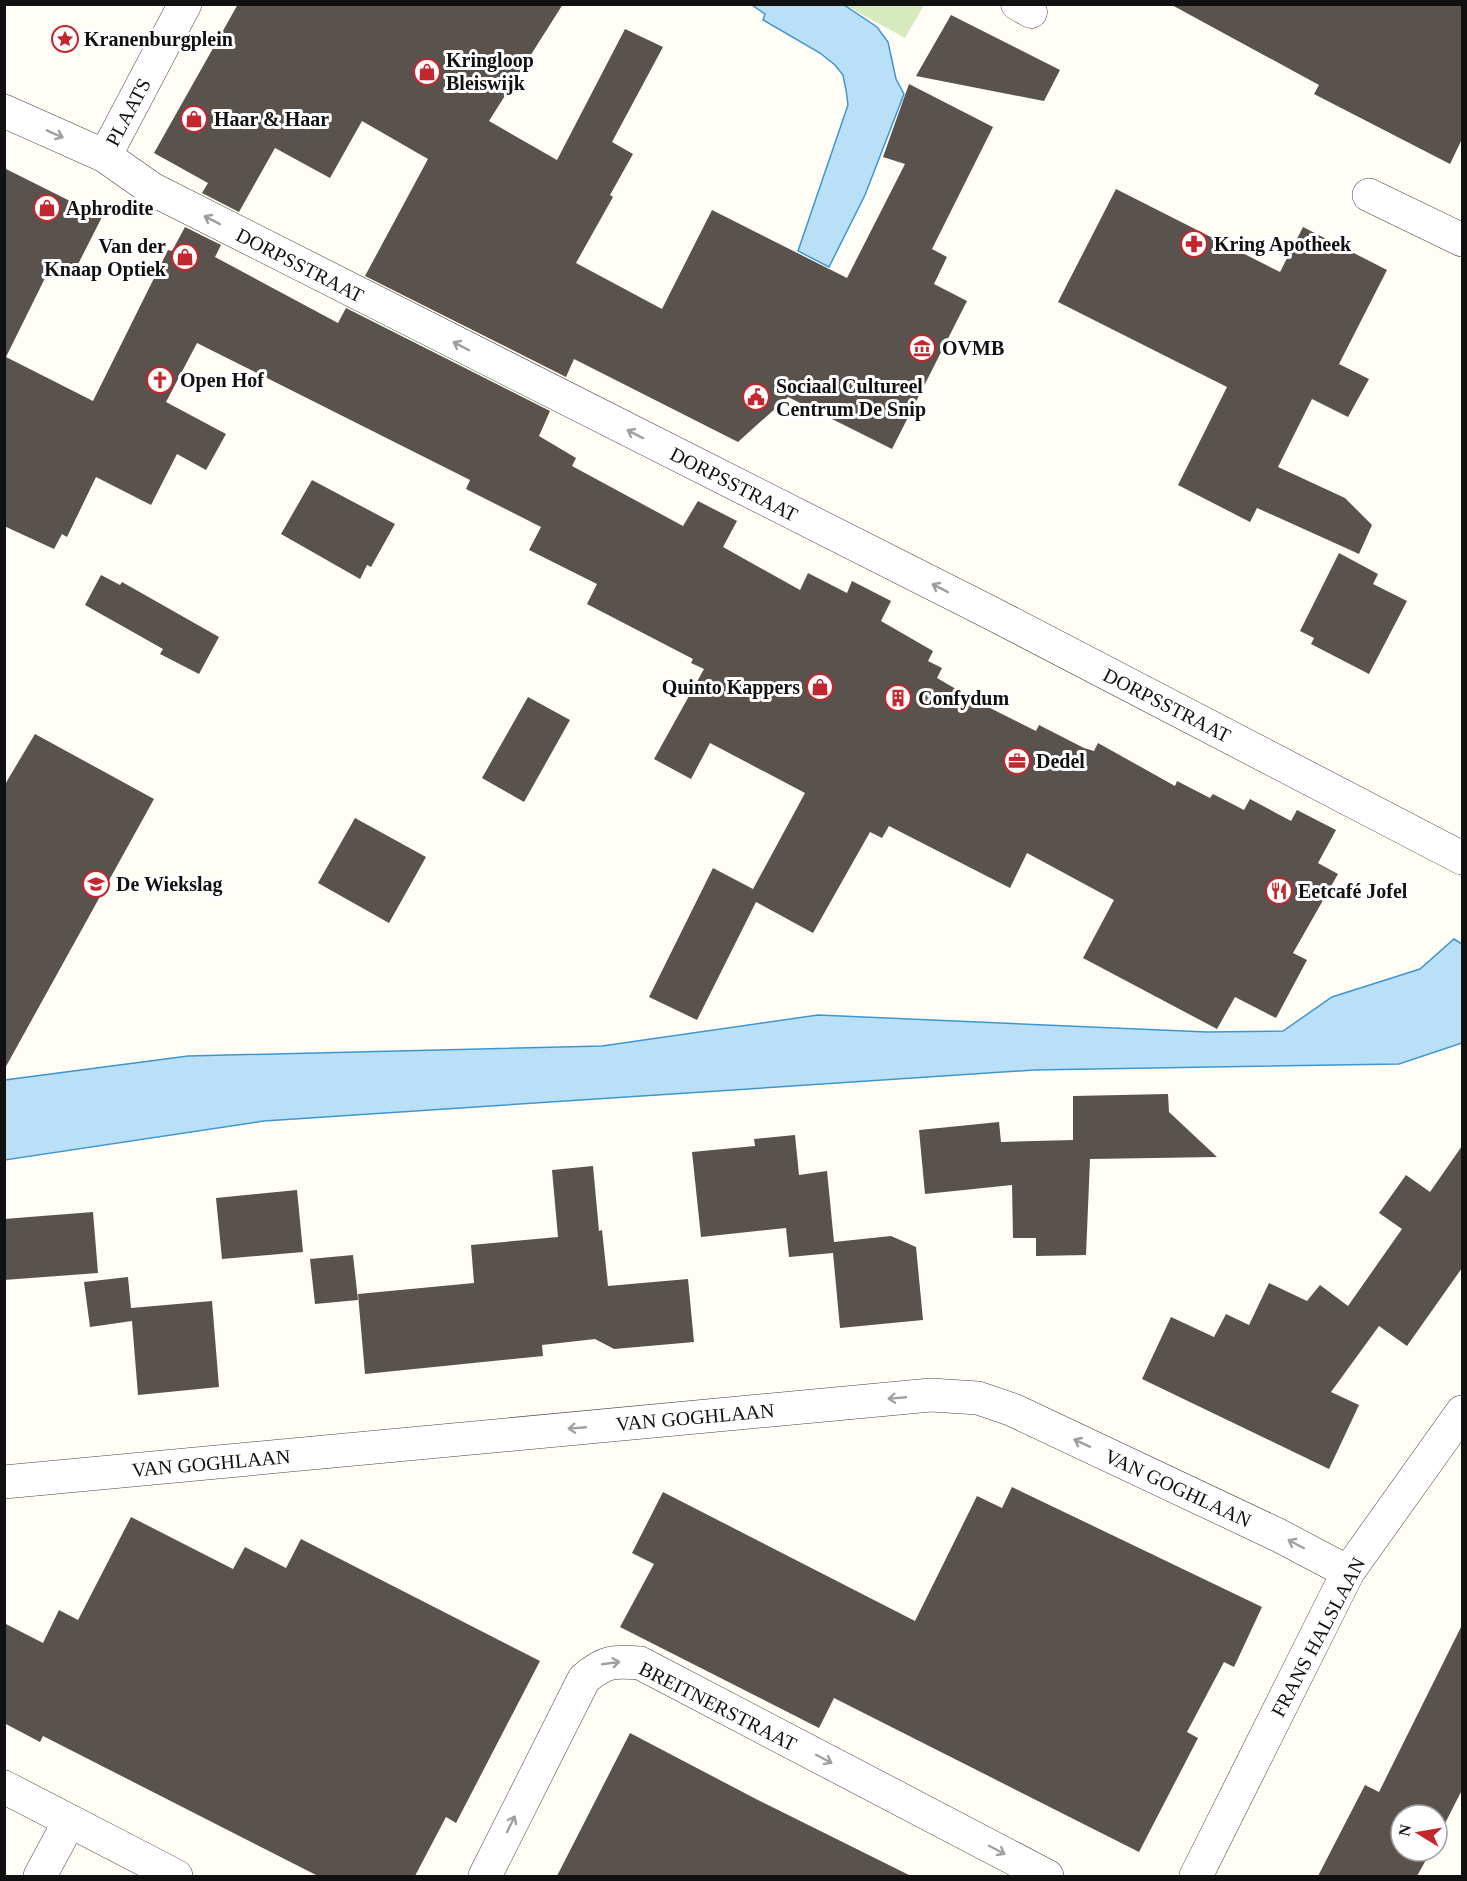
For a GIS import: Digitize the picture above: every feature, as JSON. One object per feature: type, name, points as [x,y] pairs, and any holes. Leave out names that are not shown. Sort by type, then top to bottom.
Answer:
[{"type":"street","name":"PLAATS","points":[[105,156],[184,4]]},
{"type":"street","name":"DORPSSTRAAT","points":[[4,111],[105,156],[163,194],[993,614],[1462,858]]},
{"type":"street","points":[[1369,195],[1462,240]]},
{"type":"street","name":"VAN GOGHLAAN","points":[[4,1482],[931,1395],[978,1398],[1013,1410],[1278,1535],[1348,1572]]},
{"type":"street","name":"FRANS HALSLAAN","points":[[1196,1876],[1348,1572],[1462,1412]]},
{"type":"street","name":"BREITNERSTRAAT","points":[[485,1876],[584,1679],[601,1664],[620,1661],[640,1663],[1047,1876]]},
{"type":"street","points":[[4,1787],[176,1876]]},
{"type":"street","points":[[40,1876],[69,1822]]},
{"type":"green space","points":[[845,5],[924,5],[905,38]]},
{"type":"water","points":[[752,5],[844,5],[877,27],[888,42],[896,79],[904,94],[865,195],[829,267],[798,251],[848,105],[843,75],[820,53],[763,20],[765,14]]},
{"type":"water","points":[[1454,939],[1462,944],[1462,1043],[1399,1064],[1034,1070],[264,1121],[5,1160],[5,1080],[188,1056],[602,1046],[818,1015],[1207,1032],[1283,1031],[1332,997],[1420,969]]},
{"type":"building","points":[[238,4],[563,4],[489,121],[557,160],[625,29],[663,47],[612,142],[633,154],[610,195],[613,197],[576,263],[662,309],[712,210],[847,278],[905,164],[883,157],[909,84],[993,127],[932,249],[947,257],[934,284],[967,301],[892,449],[788,397],[738,442],[574,359],[566,377],[365,276],[428,159],[362,121],[330,178],[275,148],[239,212],[202,193],[208,183],[154,153]]},
{"type":"building","points":[[1170,4],[1462,4],[1462,139],[1450,164],[1314,94],[1319,85]]},
{"type":"building","points":[[951,15],[1060,70],[1044,101],[916,76]]},
{"type":"building","points":[[4,168],[102,217],[71,278],[50,268],[6,357],[93,401],[168,250],[172,251],[185,227],[221,245],[215,257],[338,323],[346,308],[550,411],[539,436],[576,458],[572,466],[683,526],[698,501],[737,521],[723,547],[800,590],[808,573],[847,593],[852,581],[891,601],[881,621],[933,651],[928,661],[942,668],[937,678],[980,703],[1036,731],[1039,725],[1084,748],[1094,751],[1098,743],[1175,786],[1177,781],[1210,798],[1213,794],[1244,810],[1250,799],[1291,821],[1297,810],[1336,830],[1318,863],[1338,874],[1293,953],[1307,960],[1276,1018],[1235,997],[1217,1029],[1083,958],[1114,900],[1027,853],[1010,888],[889,826],[882,838],[870,832],[813,933],[756,902],[697,1020],[649,997],[713,868],[753,889],[805,793],[710,743],[691,779],[654,759],[704,669],[691,663],[693,659],[587,604],[597,584],[529,550],[541,527],[466,489],[470,480],[197,343],[166,402],[226,434],[206,470],[177,454],[151,505],[96,477],[67,537],[62,534],[54,549],[4,526]]},
{"type":"building","points":[[1116,189],[1280,272],[1303,227],[1387,270],[1339,364],[1369,379],[1348,417],[1312,399],[1278,467],[1345,498],[1372,525],[1359,554],[1257,508],[1250,522],[1178,485],[1227,387],[1058,302]]},
{"type":"building","points":[[312,480],[395,524],[371,567],[367,565],[360,579],[281,534]]},
{"type":"building","points":[[1339,553],[1378,574],[1373,584],[1407,601],[1369,674],[1311,644],[1314,638],[1300,631]]},
{"type":"building","points":[[101,575],[120,585],[122,582],[219,637],[199,674],[160,654],[163,649],[85,605]]},
{"type":"building","points":[[528,697],[570,720],[524,802],[482,778]]},
{"type":"building","points":[[35,734],[154,799],[4,1070],[4,786]]},
{"type":"building","points":[[355,818],[426,857],[389,923],[318,883]]},
{"type":"building","points":[[1168,1094],[1169,1112],[1217,1157],[1090,1159],[1086,1255],[1036,1256],[1036,1238],[1013,1238],[1012,1185],[925,1194],[919,1130],[999,1122],[1001,1142],[1073,1140],[1073,1096]]},
{"type":"building","points":[[795,1135],[799,1175],[827,1171],[834,1242],[891,1236],[916,1247],[923,1320],[840,1328],[833,1253],[789,1257],[786,1228],[701,1237],[692,1152],[755,1146],[754,1139]]},
{"type":"building","points":[[1462,1146],[1462,1268],[1407,1346],[1379,1326],[1331,1392],[1359,1405],[1329,1469],[1142,1379],[1171,1317],[1214,1337],[1226,1314],[1249,1325],[1269,1283],[1307,1301],[1320,1285],[1348,1306],[1402,1229],[1379,1213],[1406,1175],[1430,1192]]},
{"type":"building","points":[[593,1166],[599,1231],[602,1230],[608,1286],[688,1279],[694,1342],[614,1349],[595,1339],[542,1345],[543,1356],[365,1374],[358,1294],[474,1283],[471,1245],[558,1237],[552,1170]]},
{"type":"building","points":[[297,1190],[303,1252],[222,1259],[216,1198]]},
{"type":"building","points":[[93,1212],[98,1273],[4,1280],[4,1219]]},
{"type":"building","points":[[353,1255],[358,1300],[315,1304],[310,1259]]},
{"type":"building","points":[[128,1277],[131,1308],[212,1301],[219,1387],[138,1395],[132,1321],[90,1327],[84,1282]]},
{"type":"building","points":[[1012,1487],[1262,1607],[1234,1667],[1224,1662],[1187,1732],[1198,1738],[1139,1852],[834,1698],[819,1728],[620,1627],[654,1564],[632,1553],[663,1492],[915,1621],[977,1496],[1002,1508]]},
{"type":"building","points":[[131,1517],[233,1569],[245,1547],[286,1568],[301,1539],[540,1661],[456,1823],[446,1817],[415,1876],[318,1876],[43,1736],[40,1742],[4,1723],[4,1623],[43,1643],[59,1610],[78,1620]]},
{"type":"building","points":[[1462,1625],[1462,1790],[1449,1815],[1449,1803],[1389,1803],[1389,1863],[1424,1863],[1417,1876],[1318,1876],[1365,1785],[1379,1792]]},
{"type":"building","points":[[630,1733],[756,1799],[911,1876],[557,1876]]},
{"type":"place","name":"Kranenburgplein","points":[[65,39]]},
{"type":"place","name":"Kringloop Bleiswijk","points":[[427,72]]},
{"type":"place","name":"Haar & Haar","points":[[194,119]]},
{"type":"place","name":"Aphrodite","points":[[47,208]]},
{"type":"place","name":"Kring Apotheek","points":[[1194,244]]},
{"type":"place","name":"Van der Knaap Optiek","points":[[185,257]]},
{"type":"place","name":"OVMB","points":[[922,348]]},
{"type":"place","name":"Open Hof","points":[[160,380]]},
{"type":"place","name":"Sociaal Cultureel Centrum De Snip","points":[[756,397]]},
{"type":"place","name":"Quinto Kappers","points":[[820,687]]},
{"type":"place","name":"Confydum","points":[[898,698]]},
{"type":"place","name":"Dedel","points":[[1017,761]]},
{"type":"place","name":"De Wiekslag","points":[[96,884]]},
{"type":"place","name":"Eetcafé Jofel","points":[[1279,891]]}]
